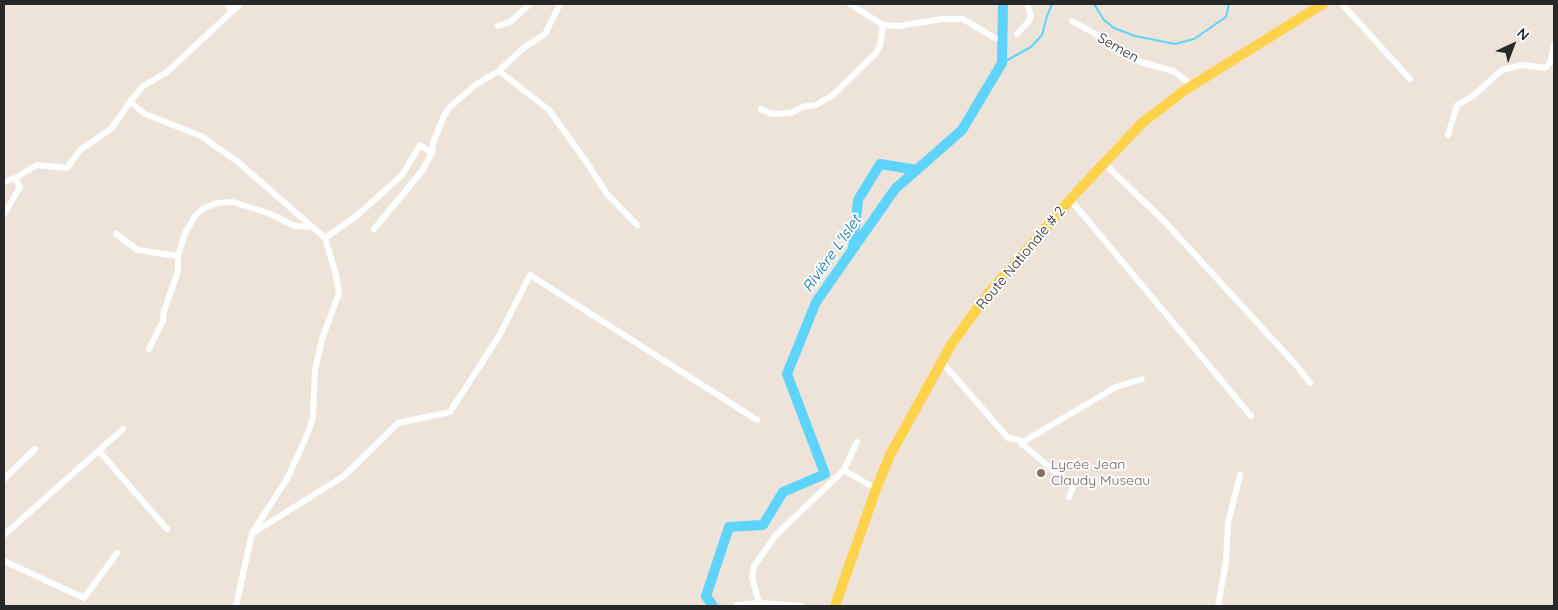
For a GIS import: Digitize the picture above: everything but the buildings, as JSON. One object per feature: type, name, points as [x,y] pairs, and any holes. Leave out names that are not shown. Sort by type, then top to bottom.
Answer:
[{"type":"main road","name":"Route Nationale # 2","points":[[836,606],[876,489],[890,456],[952,345],[987,295],[1070,199],[1142,123],[1192,85],[1323,4]]},
{"type":"street","points":[[227,4],[233,11]]},
{"type":"street","points":[[4,182],[15,178],[37,164],[67,168],[80,150],[112,128],[144,86],[167,72],[240,4]]},
{"type":"street","points":[[498,26],[510,22],[530,4]]},
{"type":"street","points":[[374,229],[412,183],[432,153],[448,108],[475,85],[499,71],[522,49],[546,34],[560,4]]},
{"type":"street","points":[[850,4],[883,25],[900,26],[942,19],[963,19],[995,38]]},
{"type":"street","points":[[1017,34],[1031,16],[1027,4]]},
{"type":"street","points":[[1342,4],[1410,79]]},
{"type":"street","name":"Semen","points":[[1072,22],[1108,41],[1141,62],[1173,71],[1192,85]]},
{"type":"street","points":[[761,109],[772,114],[791,113],[802,107],[816,105],[833,95],[876,53],[880,46],[883,25]]},
{"type":"street","points":[[1448,135],[1457,105],[1473,96],[1502,70],[1522,65],[1546,68],[1550,63],[1554,44]]},
{"type":"street","points":[[499,71],[549,110],[607,194],[637,225]]},
{"type":"street","points":[[130,102],[145,114],[201,136],[238,162],[325,238],[334,268],[339,293],[322,339],[315,370],[313,418],[307,436],[287,479],[252,533],[236,606]]},
{"type":"street","points":[[325,238],[359,214],[402,175],[420,145],[432,153]]},
{"type":"street","points":[[1104,163],[1165,222],[1296,365],[1310,383]]},
{"type":"street","points":[[4,214],[20,187],[15,178]]},
{"type":"street","points":[[1070,199],[1251,416]]},
{"type":"street","points":[[149,349],[163,321],[164,311],[178,271],[178,256],[185,233],[195,216],[204,208],[217,203],[233,202],[268,213],[295,226],[311,227]]},
{"type":"street","points":[[116,234],[138,250],[178,256]]},
{"type":"street","points":[[252,533],[344,476],[398,424],[450,412],[499,336],[530,275],[757,420]]},
{"type":"street","points":[[942,362],[1008,438],[1020,440],[1021,443],[1074,486],[1069,497]]},
{"type":"street","points":[[1021,443],[1116,386],[1142,379]]},
{"type":"street","points":[[4,535],[123,429]]},
{"type":"street","points":[[759,603],[752,577],[754,566],[776,535],[844,470],[857,442]]},
{"type":"street","points":[[4,480],[35,449]]},
{"type":"street","points":[[99,451],[167,529]]},
{"type":"street","points":[[844,470],[876,489]]},
{"type":"street","points":[[1218,606],[1226,562],[1228,522],[1240,475]]},
{"type":"street","points":[[4,561],[84,598],[118,553]]},
{"type":"street","points":[[737,605],[759,603],[802,606]]},
{"type":"waterway","name":"Rivière L'Islet","points":[[713,606],[706,596],[729,527],[763,525],[783,492],[825,474],[787,374],[816,302],[895,189],[962,130],[1002,63],[1003,4]]},
{"type":"waterway","points":[[1002,63],[1031,47],[1042,35],[1052,4]]},
{"type":"waterway","points":[[1094,4],[1104,20],[1114,28],[1135,36],[1175,44],[1194,39],[1226,17],[1229,4]]},
{"type":"waterway","points":[[853,247],[858,200],[880,164],[917,170]]},
{"type":"place","name":"Lycée Jean Claudy Museau","points":[[1041,473]]}]
